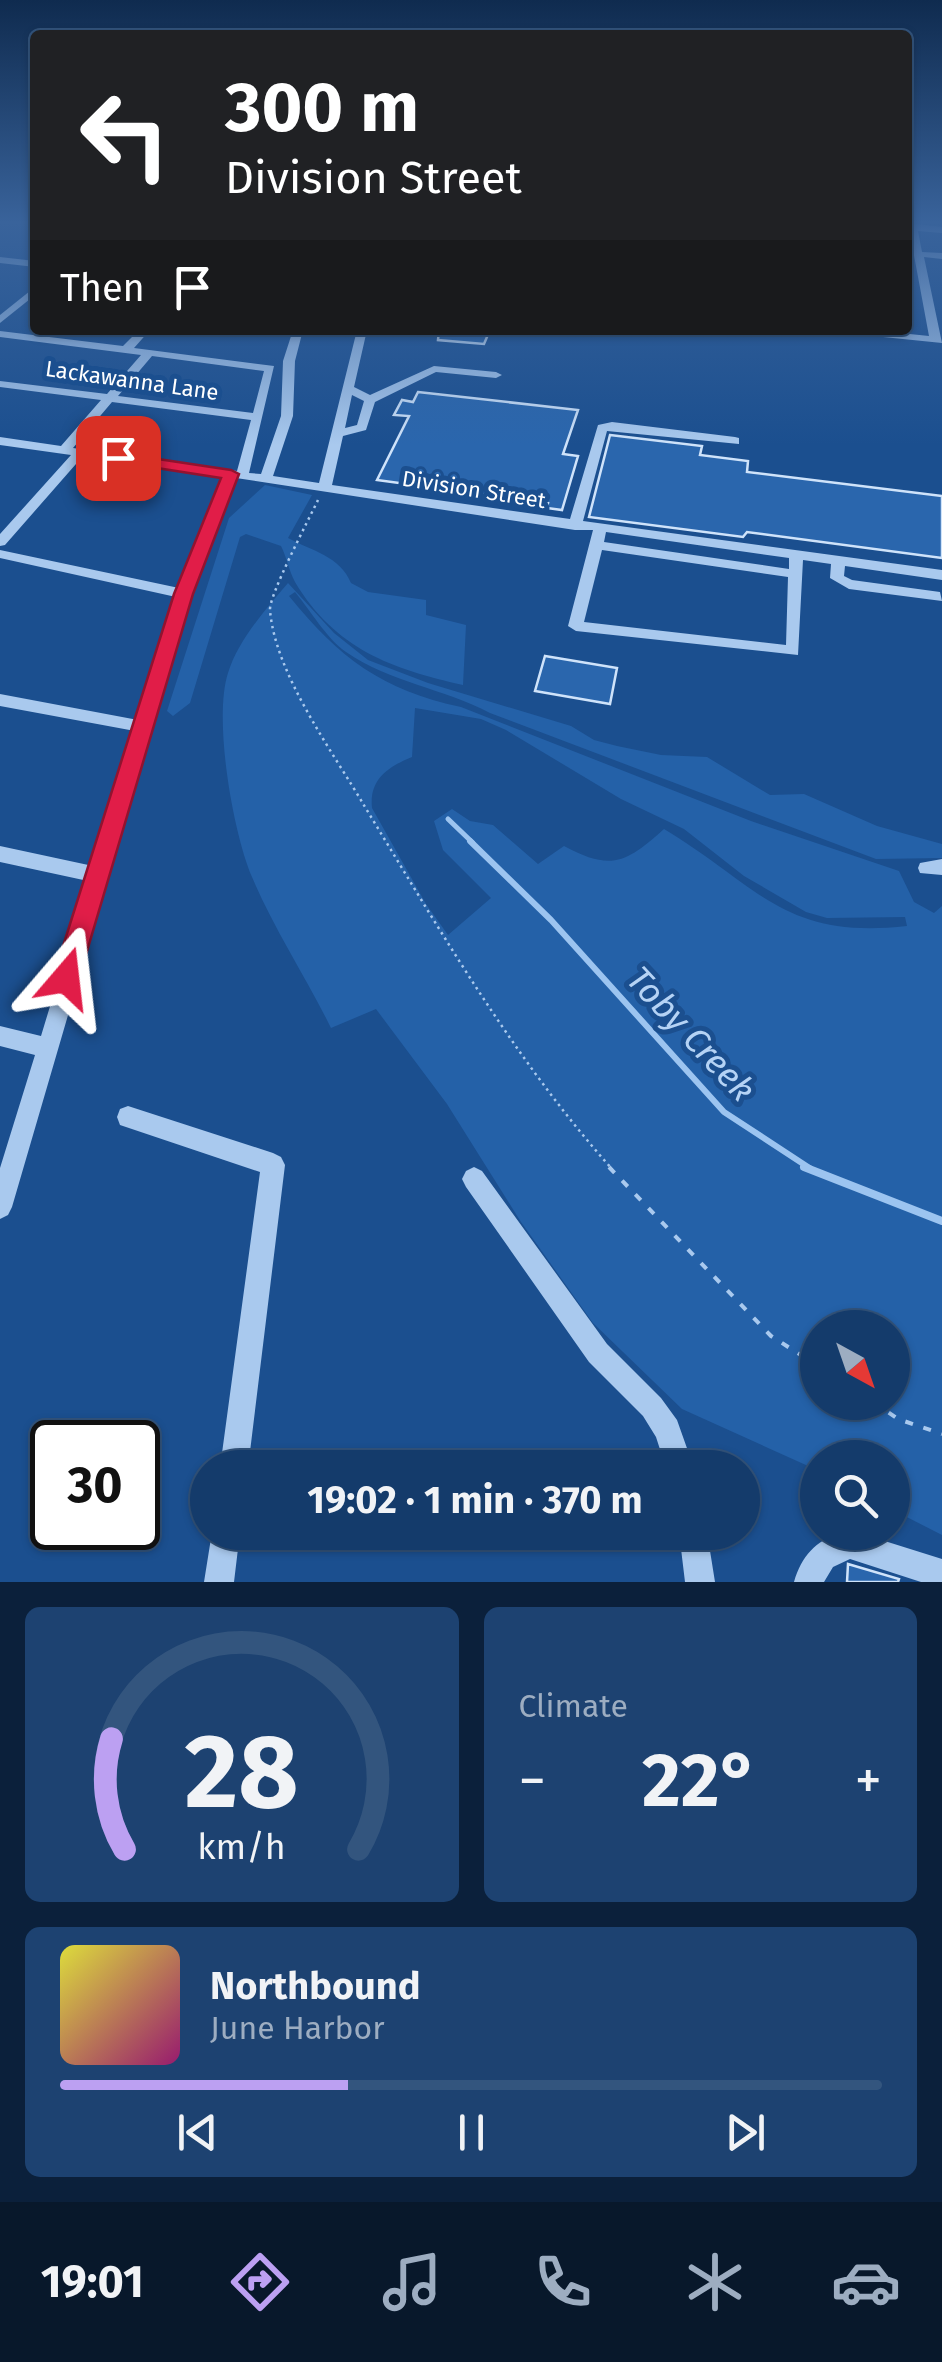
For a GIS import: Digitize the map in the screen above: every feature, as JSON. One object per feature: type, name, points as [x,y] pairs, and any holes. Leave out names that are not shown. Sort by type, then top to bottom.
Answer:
[{"type":"street","points":[[0,320],[27,297]]},
{"type":"street","points":[[888,335],[938,340],[924,297]]},
{"type":"street","points":[[912,302],[925,303]]},
{"type":"street","points":[[0,334],[270,368],[258,418],[184,594],[0,1207]]},
{"type":"street","points":[[125,350],[140,335]]},
{"type":"street","points":[[266,478],[287,416],[288,361],[296,335]]},
{"type":"street","points":[[325,485],[361,335]]},
{"type":"street","points":[[64,450],[148,354]]},
{"type":"street","points":[[337,434],[362,427],[370,400],[434,369],[496,376]]},
{"type":"street","name":"Lackawanna Lane","points":[[0,384],[258,418]]},
{"type":"street","points":[[348,388],[370,400]]},
{"type":"street","points":[[574,526],[602,428],[735,441]]},
{"type":"street","name":"Division Street","points":[[0,441],[325,485],[574,526],[598,537],[723,546],[942,575]]},
{"type":"street","points":[[0,542],[80,452]]},
{"type":"street","points":[[795,574],[598,537],[576,626],[793,651],[796,556]]},
{"type":"street","points":[[722,563],[723,546]]},
{"type":"street","points":[[0,554],[184,594]]},
{"type":"street","points":[[838,561],[837,578],[849,584],[940,597]]},
{"type":"street","points":[[0,700],[145,726]]},
{"type":"street","points":[[0,854],[97,875]]},
{"type":"street","points":[[0,1036],[45,1047]]},
{"type":"street","points":[[128,1116],[272,1165],[236,1450]]},
{"type":"street","points":[[474,1179],[598,1353],[652,1407],[668,1430],[674,1450]]},
{"type":"street","points":[[809,1582],[818,1561],[834,1548],[850,1545],[942,1574]]},
{"type":"street","points":[[220,1582],[224,1550]]},
{"type":"street","points":[[696,1550],[700,1582]]},
{"type":"path","points":[[325,485],[269,607],[284,663],[325,740],[484,1003],[574,1127],[771,1336],[800,1355]]},
{"type":"path","points":[[901,1420],[942,1434]]},
{"type":"shaded area","points":[[265,485],[312,495],[288,538],[333,560],[351,583],[368,592],[426,600],[426,615],[466,625],[463,685],[412,672],[347,640],[311,605],[295,582],[281,546],[246,534],[240,537],[190,703],[173,716],[167,711],[229,518]]},
{"type":"shaded area","points":[[288,583],[334,633],[368,660],[428,683],[571,726],[594,740],[661,755],[707,757],[770,795],[804,794],[877,826],[942,844],[942,858],[876,859],[490,713],[363,662],[332,639],[295,592],[289,596],[345,654],[385,681],[751,821],[899,871],[914,902],[934,913],[942,906],[942,1535],[910,1519],[910,1440],[800,1440],[800,1462],[682,1409],[593,1323],[521,1222],[447,1104],[376,1009],[331,1028],[252,877],[238,833],[227,776],[223,718],[228,673],[262,614]],"holes":[[[415,708],[481,719],[621,799],[684,829],[744,876],[806,912],[827,918],[905,917],[907,926],[830,925],[801,916],[775,904],[664,829],[640,849],[618,860],[595,859],[564,846],[538,864],[493,825],[470,821],[452,809],[434,821],[443,850],[491,898],[448,935],[372,808],[372,798],[382,775],[412,757]]]},
{"type":"building","points":[[438,335],[488,335],[484,344],[438,340]]},
{"type":"building","points":[[418,392],[578,410],[563,454],[578,456],[562,510],[547,508],[548,503],[377,480],[409,416],[394,415],[402,400],[413,402]]},
{"type":"building","points":[[610,435],[702,446],[700,455],[748,461],[747,472],[942,496],[942,558],[747,532],[743,537],[589,517]]},
{"type":"building","points":[[545,656],[617,668],[610,704],[535,691]]},
{"type":"building","points":[[848,1564],[899,1579],[847,1582]]},
{"type":"waterway","name":"Toby Creek","points":[[448,819],[473,843]]},
{"type":"waterway","name":"Toby Creek","points":[[470,841],[551,920],[724,1112],[811,1169]]},
{"type":"waterway","name":"Toby Creek","points":[[804,1167],[942,1221]]},
{"type":"route","points":[[66,978],[184,594],[231,474],[118,458]]}]
